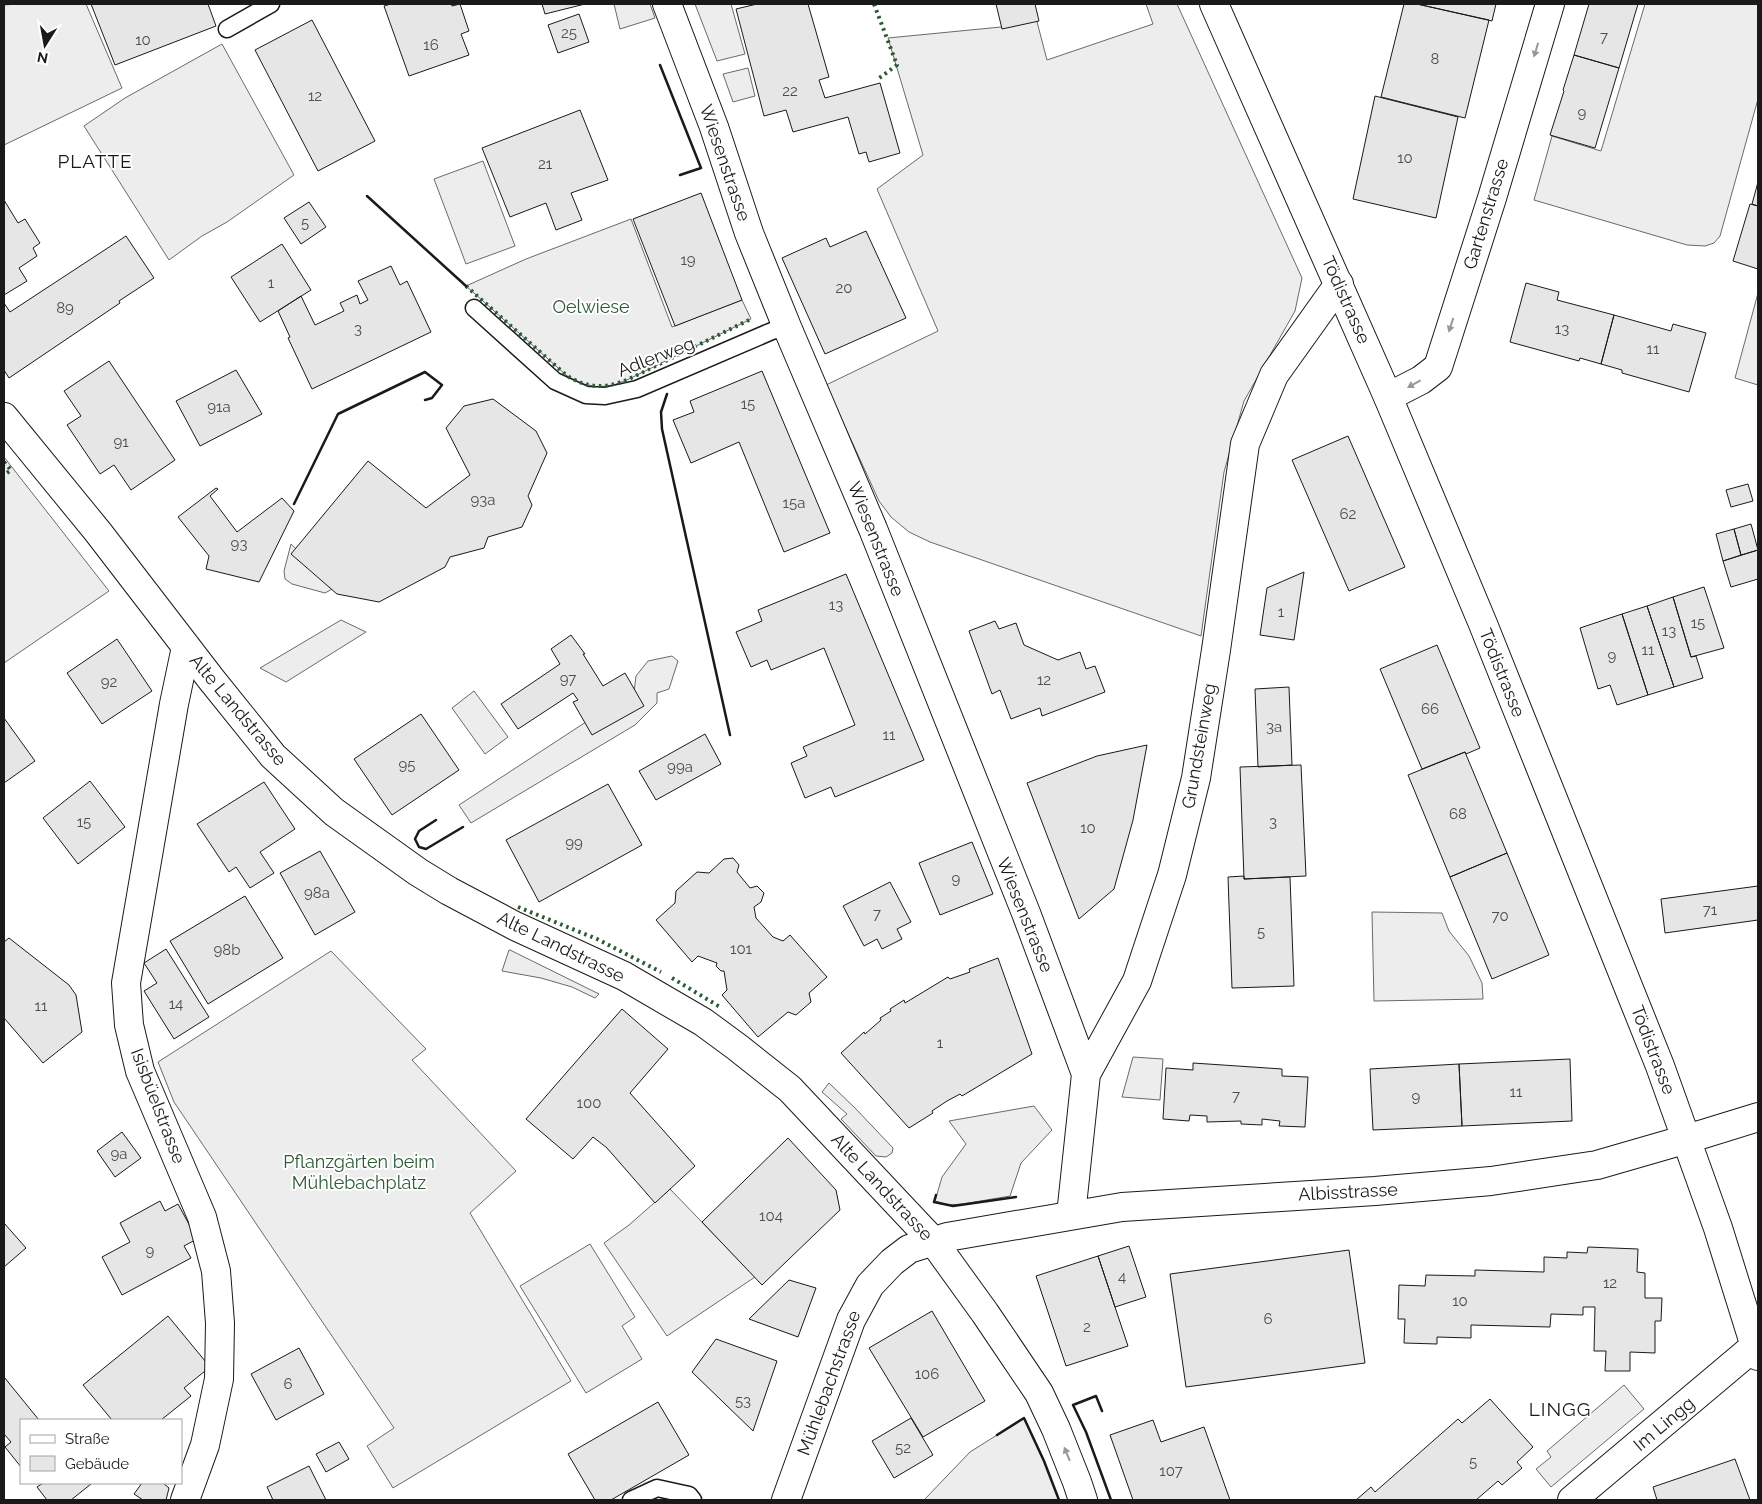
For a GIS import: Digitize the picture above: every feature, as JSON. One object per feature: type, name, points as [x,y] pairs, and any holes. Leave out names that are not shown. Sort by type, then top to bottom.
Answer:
[{"type":"street","name":"Wiesenstrasse","points":[[666,4],[714,128],[749,234],[873,529],[1026,913],[1086,1074]]},
{"type":"street","name":"Tödistrasse","points":[[1214,4],[1388,397],[1501,670],[1687,1139],[1718,1228],[1757,1351]]},
{"type":"street","name":"Gartenstrasse","points":[[1388,397],[1421,380],[1438,367],[1492,198],[1550,4]]},
{"type":"street","name":"Grundsteinweg","points":[[1071,1215],[1086,1074],[1137,981],[1172,875],[1196,778],[1245,444],[1274,375],[1339,284]]},
{"type":"street","name":"Alte Landstrasse","points":[[4,416],[274,756],[334,812],[418,872],[449,891],[516,926],[624,976],[710,1027],[790,1089],[933,1241],[985,1313],[1039,1393],[1078,1482],[1083,1500]]},
{"type":"street","name":"Isisbüelstrasse","points":[[185,1500],[205,1445],[219,1379],[220,1323],[216,1271],[202,1217],[140,1071],[129,1025],[126,983],[174,704],[186,647]]},
{"type":"street","name":"Albisstrasse","points":[[933,1241],[1122,1207],[1375,1192],[1491,1181],[1597,1164],[1687,1139],[1758,1116]]},
{"type":"street","name":"Mühlebachstrasse","points":[[786,1500],[851,1320],[860,1301],[870,1286],[892,1262],[909,1249],[933,1241]]},
{"type":"street","name":"Im Lingg","points":[[1572,1500],[1757,1351]]},
{"type":"lane","points":[[227,29],[271,4]]},
{"type":"lane","name":"Adlerweg","points":[[474,308],[555,382],[586,395],[605,396],[637,389],[772,331],[787,327]]},
{"type":"lane","points":[[631,1500],[657,1488],[689,1495],[693,1500]]},
{"type":"shaded area","points":[[86,4],[122,88],[4,145],[4,5]]},
{"type":"shaded area","points":[[614,4],[650,4],[655,18],[620,29]]},
{"type":"shaded area","points":[[695,4],[731,4],[745,54],[717,61]]},
{"type":"shaded area","points":[[1146,4],[1177,4],[1302,278],[1295,311],[1244,401],[1224,472],[1201,636],[930,542],[909,532],[891,517],[879,501],[826,385],[938,331],[877,189],[923,155],[888,38],[1001,27],[1036,18],[1047,60],[1153,24]]},
{"type":"shaded area","points":[[1645,4],[1758,4],[1758,99],[1720,236],[1714,243],[1705,246],[1687,245],[1534,200],[1552,136],[1601,151]]},
{"type":"shaded area","points":[[222,44],[294,175],[169,260],[84,126],[125,98]]},
{"type":"shaded area","points":[[748,68],[755,96],[733,102],[723,74]]},
{"type":"shaded area","points":[[483,161],[515,246],[466,264],[434,179]]},
{"type":"shaded area","name":"Oelwiese","points":[[631,219],[672,327],[742,300],[751,319],[629,379],[614,385],[598,387],[578,383],[566,375],[466,286],[526,259]]},
{"type":"shaded area","points":[[1758,293],[1758,385],[1735,378]]},
{"type":"shaded area","points":[[4,457],[109,591],[4,663]]},
{"type":"shaded area","points":[[291,544],[336,587],[325,593],[292,584],[285,579],[284,571]]},
{"type":"shaded area","points":[[341,620],[366,632],[286,682],[260,668]]},
{"type":"shaded area","points":[[672,656],[678,661],[669,689],[657,693],[657,703],[635,725],[471,823],[459,805],[592,718],[633,700],[636,676],[648,661]]},
{"type":"shaded area","points":[[474,691],[508,737],[485,754],[452,708]]},
{"type":"shaded area","points":[[1372,912],[1442,913],[1449,931],[1469,956],[1482,983],[1483,999],[1374,1001]]},
{"type":"shaded area","points":[[509,950],[599,994],[595,998],[572,987],[541,978],[502,971]]},
{"type":"shaded area","name":"Pflanzgärten beim Mühlebachplatz","points":[[331,951],[426,1049],[412,1060],[516,1171],[470,1213],[571,1381],[393,1488],[367,1446],[394,1428],[174,1102],[158,1062]]},
{"type":"shaded area","points":[[1133,1057],[1163,1059],[1160,1100],[1122,1097]]},
{"type":"shaded area","points":[[829,1083],[893,1148],[892,1153],[886,1157],[876,1156],[841,1119],[847,1114],[822,1092]]},
{"type":"shaded area","points":[[1034,1106],[1052,1130],[1021,1163],[1010,1196],[948,1205],[935,1201],[942,1177],[966,1144],[949,1121]]},
{"type":"shaded area","points":[[670,1189],[755,1277],[667,1336],[604,1243],[629,1225]]},
{"type":"shaded area","points":[[590,1244],[635,1317],[622,1326],[642,1359],[586,1393],[520,1286]]},
{"type":"shaded area","points":[[1624,1385],[1644,1409],[1551,1487],[1536,1469],[1551,1457],[1547,1451]]},
{"type":"shaded area","points":[[1024,1418],[1044,1461],[1059,1500],[924,1500],[970,1452]]},
{"type":"building","points":[[91,4],[208,4],[216,26],[115,65]]},
{"type":"building","points":[[391,4],[451,4],[452,6],[460,4],[469,31],[461,34],[469,55],[409,76],[384,6]]},
{"type":"building","points":[[542,4],[585,4],[545,14]]},
{"type":"building","points":[[757,4],[808,4],[829,77],[819,80],[825,98],[880,83],[900,153],[869,162],[866,152],[859,154],[848,117],[793,132],[786,110],[764,116],[736,9]]},
{"type":"building","points":[[996,4],[1035,4],[1039,21],[1002,29]]},
{"type":"building","points":[[1404,4],[1417,4],[1489,20],[1465,118],[1381,97]]},
{"type":"building","points":[[1417,4],[1496,4],[1492,21]]},
{"type":"building","points":[[1589,4],[1638,4],[1619,68],[1574,55]]},
{"type":"building","points":[[579,14],[589,42],[558,53],[548,25]]},
{"type":"building","points":[[312,20],[375,141],[318,171],[255,50]]},
{"type":"building","points":[[1574,55],[1619,68],[1595,148],[1550,135]]},
{"type":"building","points":[[1375,96],[1458,117],[1436,218],[1353,199]]},
{"type":"building","points":[[580,110],[608,180],[571,193],[582,220],[556,230],[546,203],[510,217],[482,148]]},
{"type":"building","points":[[1758,182],[1758,206],[1752,204]]},
{"type":"building","points":[[701,193],[742,300],[675,326],[633,219]]},
{"type":"building","points":[[4,200],[18,223],[25,219],[40,243],[33,248],[37,256],[19,268],[27,281],[4,295]]},
{"type":"building","points":[[309,202],[326,227],[301,244],[284,218]]},
{"type":"building","points":[[1750,204],[1758,206],[1758,269],[1733,261]]},
{"type":"building","points":[[866,231],[906,318],[825,354],[782,258],[826,238],[830,247]]},
{"type":"building","points":[[126,236],[154,278],[9,378],[4,370],[4,303],[10,312]]},
{"type":"building","points":[[282,244],[311,290],[260,322],[231,277]]},
{"type":"building","points":[[391,266],[400,285],[407,281],[431,332],[312,389],[288,338],[290,337],[278,311],[301,296],[315,325],[344,311],[340,303],[357,295],[360,304],[368,300],[358,281]]},
{"type":"building","points":[[1526,283],[1559,292],[1557,300],[1614,315],[1601,364],[1580,358],[1579,361],[1510,342]]},
{"type":"building","points":[[1614,315],[1671,331],[1673,324],[1706,333],[1689,392],[1622,373],[1622,370],[1601,364]]},
{"type":"building","points":[[109,361],[175,460],[131,490],[114,465],[100,474],[67,425],[81,416],[64,391]]},
{"type":"building","points":[[236,370],[262,414],[200,446],[176,401]]},
{"type":"building","points":[[762,371],[830,533],[784,552],[739,442],[691,463],[673,420],[694,412],[690,401]]},
{"type":"building","points":[[493,399],[536,431],[547,453],[528,496],[532,505],[522,527],[488,537],[484,548],[450,557],[445,567],[379,602],[337,594],[291,554],[368,461],[426,508],[470,475],[446,428],[464,406]]},
{"type":"building","points":[[1348,436],[1405,567],[1349,591],[1292,460]]},
{"type":"building","points":[[1748,484],[1753,501],[1731,507],[1726,490]]},
{"type":"building","points":[[216,488],[218,489],[210,496],[237,532],[282,498],[294,511],[259,582],[206,569],[209,556],[178,517]]},
{"type":"building","points":[[1751,524],[1758,550],[1741,555],[1734,529]]},
{"type":"building","points":[[1734,529],[1741,555],[1723,561],[1716,534]]},
{"type":"building","points":[[1758,550],[1758,579],[1731,587],[1723,561]]},
{"type":"building","points":[[1304,572],[1294,640],[1260,635],[1267,588]]},
{"type":"building","points":[[846,574],[924,760],[835,797],[831,787],[805,798],[791,763],[807,756],[803,747],[855,725],[824,648],[771,670],[767,660],[751,667],[736,632],[762,621],[758,610]]},
{"type":"building","points":[[1704,587],[1724,648],[1691,657],[1673,597]]},
{"type":"building","points":[[1673,597],[1691,657],[1696,656],[1703,678],[1674,687],[1647,606]]},
{"type":"building","points":[[1647,606],[1674,687],[1648,695],[1622,614]]},
{"type":"building","points":[[1622,614],[1648,695],[1617,705],[1610,685],[1598,689],[1580,628]]},
{"type":"building","points":[[995,621],[999,629],[1016,623],[1024,645],[1058,660],[1080,652],[1086,669],[1095,666],[1105,692],[1042,716],[1040,708],[1011,719],[1000,690],[992,694],[969,631]]},
{"type":"building","points":[[571,635],[585,654],[583,654],[603,686],[625,673],[644,706],[592,735],[573,702],[578,700],[573,693],[518,729],[501,704],[560,664],[551,649]]},
{"type":"building","points":[[117,639],[152,691],[102,724],[67,673]]},
{"type":"building","points":[[1437,645],[1480,748],[1422,769],[1380,669]]},
{"type":"building","points":[[1289,687],[1292,765],[1258,767],[1255,689]]},
{"type":"building","points":[[421,714],[459,770],[392,815],[354,759]]},
{"type":"building","points":[[4,718],[35,761],[4,783]]},
{"type":"building","points":[[705,734],[721,764],[656,800],[639,771]]},
{"type":"building","points":[[1147,745],[1133,820],[1114,889],[1079,919],[1027,783],[1097,756]]},
{"type":"building","points":[[1465,752],[1507,853],[1450,877],[1408,775]]},
{"type":"building","points":[[1301,765],[1306,876],[1244,879],[1240,767]]},
{"type":"building","points":[[90,781],[125,827],[78,864],[43,818]]},
{"type":"building","points":[[264,782],[295,829],[260,852],[274,873],[250,888],[236,867],[229,872],[197,824]]},
{"type":"building","points":[[608,784],[642,845],[539,902],[506,840]]},
{"type":"building","points":[[972,842],[993,894],[940,915],[919,863]]},
{"type":"building","points":[[320,851],[355,912],[315,935],[280,873]]},
{"type":"building","points":[[1507,853],[1549,955],[1492,979],[1450,877]]},
{"type":"building","points":[[733,858],[739,865],[737,872],[750,888],[757,886],[764,893],[761,902],[754,907],[756,918],[773,937],[783,941],[790,935],[827,977],[809,993],[811,1002],[796,1015],[788,1012],[758,1037],[722,995],[727,990],[724,971],[721,971],[716,966],[717,963],[698,956],[692,962],[656,920],[675,903],[676,891],[697,872],[709,873],[724,859]]},
{"type":"building","points":[[1244,876],[1244,879],[1290,877],[1294,986],[1232,988],[1228,877]]},
{"type":"building","points":[[890,882],[911,922],[897,929],[902,939],[882,949],[877,939],[864,946],[843,906]]},
{"type":"building","points":[[1758,886],[1758,920],[1665,933],[1661,899]]},
{"type":"building","points":[[245,896],[283,958],[208,1004],[170,941]]},
{"type":"building","points":[[9,938],[69,985],[76,995],[82,1032],[43,1063],[4,1018],[4,942]]},
{"type":"building","points":[[166,949],[209,1017],[174,1039],[144,991],[157,983],[144,963]]},
{"type":"building","points":[[998,958],[1032,1054],[962,1096],[960,1094],[947,1101],[932,1111],[933,1113],[909,1128],[841,1053],[864,1032],[865,1034],[881,1020],[880,1018],[891,1011],[890,1009],[904,1000],[905,1003],[948,977],[950,979],[970,972],[969,969]]},
{"type":"building","points":[[622,1009],[668,1049],[630,1093],[695,1166],[655,1203],[607,1148],[593,1137],[573,1159],[526,1119]]},
{"type":"building","points":[[1570,1059],[1572,1121],[1462,1126],[1459,1064]]},
{"type":"building","points":[[1193,1063],[1282,1069],[1282,1076],[1308,1077],[1305,1127],[1279,1126],[1280,1121],[1262,1119],[1262,1125],[1241,1124],[1241,1121],[1207,1122],[1207,1116],[1190,1115],[1189,1121],[1163,1119],[1166,1068],[1193,1070]]},
{"type":"building","points":[[1459,1064],[1462,1126],[1373,1130],[1370,1069]]},
{"type":"building","points":[[122,1132],[141,1158],[115,1177],[97,1151]]},
{"type":"building","points":[[788,1138],[836,1190],[840,1210],[762,1285],[702,1222]]},
{"type":"building","points":[[160,1201],[165,1211],[178,1204],[197,1239],[184,1246],[191,1258],[122,1295],[102,1257],[130,1242],[120,1223]]},
{"type":"building","points":[[4,1223],[26,1248],[4,1267]]},
{"type":"building","points":[[1129,1246],[1146,1297],[1115,1307],[1098,1256]]},
{"type":"building","points":[[1588,1247],[1638,1249],[1637,1272],[1645,1273],[1645,1298],[1662,1298],[1661,1321],[1655,1321],[1655,1353],[1630,1352],[1630,1371],[1605,1371],[1606,1351],[1594,1351],[1595,1307],[1583,1307],[1583,1315],[1551,1314],[1550,1327],[1471,1325],[1471,1338],[1437,1337],[1437,1344],[1404,1343],[1405,1319],[1398,1319],[1399,1285],[1425,1286],[1426,1275],[1475,1276],[1475,1270],[1544,1272],[1544,1257],[1567,1258],[1567,1252],[1587,1253]]},
{"type":"building","points":[[1349,1250],[1365,1363],[1186,1387],[1170,1274]]},
{"type":"building","points":[[1098,1256],[1128,1346],[1066,1366],[1036,1276]]},
{"type":"building","points":[[789,1280],[816,1288],[798,1337],[749,1319]]},
{"type":"building","points":[[932,1311],[985,1401],[923,1437],[869,1348]]},
{"type":"building","points":[[168,1316],[210,1367],[184,1388],[191,1396],[162,1419],[111,1419],[83,1385]]},
{"type":"building","points":[[716,1339],[777,1361],[753,1431],[692,1372]]},
{"type":"building","points":[[299,1348],[324,1394],[276,1420],[251,1374]]},
{"type":"building","points":[[4,1377],[38,1419],[20,1419],[20,1466],[5,1447],[11,1442],[4,1434]]},
{"type":"building","points":[[1490,1399],[1533,1447],[1517,1462],[1522,1468],[1502,1485],[1498,1481],[1476,1500],[1356,1500],[1371,1487],[1375,1492],[1458,1419],[1462,1423]]},
{"type":"building","points":[[658,1402],[689,1455],[611,1500],[595,1500],[568,1454]]},
{"type":"building","points":[[911,1418],[933,1455],[894,1478],[872,1441]]},
{"type":"building","points":[[1153,1420],[1161,1442],[1204,1427],[1230,1500],[1133,1500],[1110,1435]]},
{"type":"building","points":[[339,1442],[349,1459],[326,1472],[316,1454]]},
{"type":"building","points":[[1735,1459],[1750,1500],[1657,1500],[1653,1487]]},
{"type":"building","points":[[309,1466],[326,1500],[273,1500],[267,1487]]},
{"type":"building","points":[[42,1484],[91,1484],[71,1500],[47,1500],[37,1487]]},
{"type":"building","points":[[141,1484],[164,1484],[169,1488],[166,1500],[143,1500],[134,1494]]},
{"type":"hedge","points":[[874,4],[897,65],[878,79]]},
{"type":"hedge","points":[[466,286],[566,375],[582,383],[597,386],[612,385],[629,379],[751,319]]},
{"type":"hedge","points":[[4,462],[11,470],[4,475]]},
{"type":"hedge","points":[[518,907],[597,939],[661,972]]},
{"type":"hedge","points":[[672,978],[720,1007]]},
{"type":"wall","points":[[660,65],[701,168],[680,175]]},
{"type":"wall","points":[[367,196],[466,286]]},
{"type":"wall","points":[[294,504],[338,414],[425,372],[442,385],[432,398],[425,400]]},
{"type":"wall","points":[[667,394],[661,412],[662,429],[730,735]]},
{"type":"wall","points":[[436,820],[419,831],[415,839],[419,847],[426,849],[463,827]]},
{"type":"wall","points":[[936,1195],[934,1202],[953,1206],[1016,1197]]},
{"type":"wall","points":[[1102,1411],[1096,1396],[1073,1405],[1086,1432],[1111,1500]]},
{"type":"wall","points":[[997,1435],[1024,1418],[1044,1461],[1059,1500]]},
{"type":"district","name":"PLATTE","points":[[95,161]]},
{"type":"district","name":"LINGG","points":[[1560,1409]]}]
